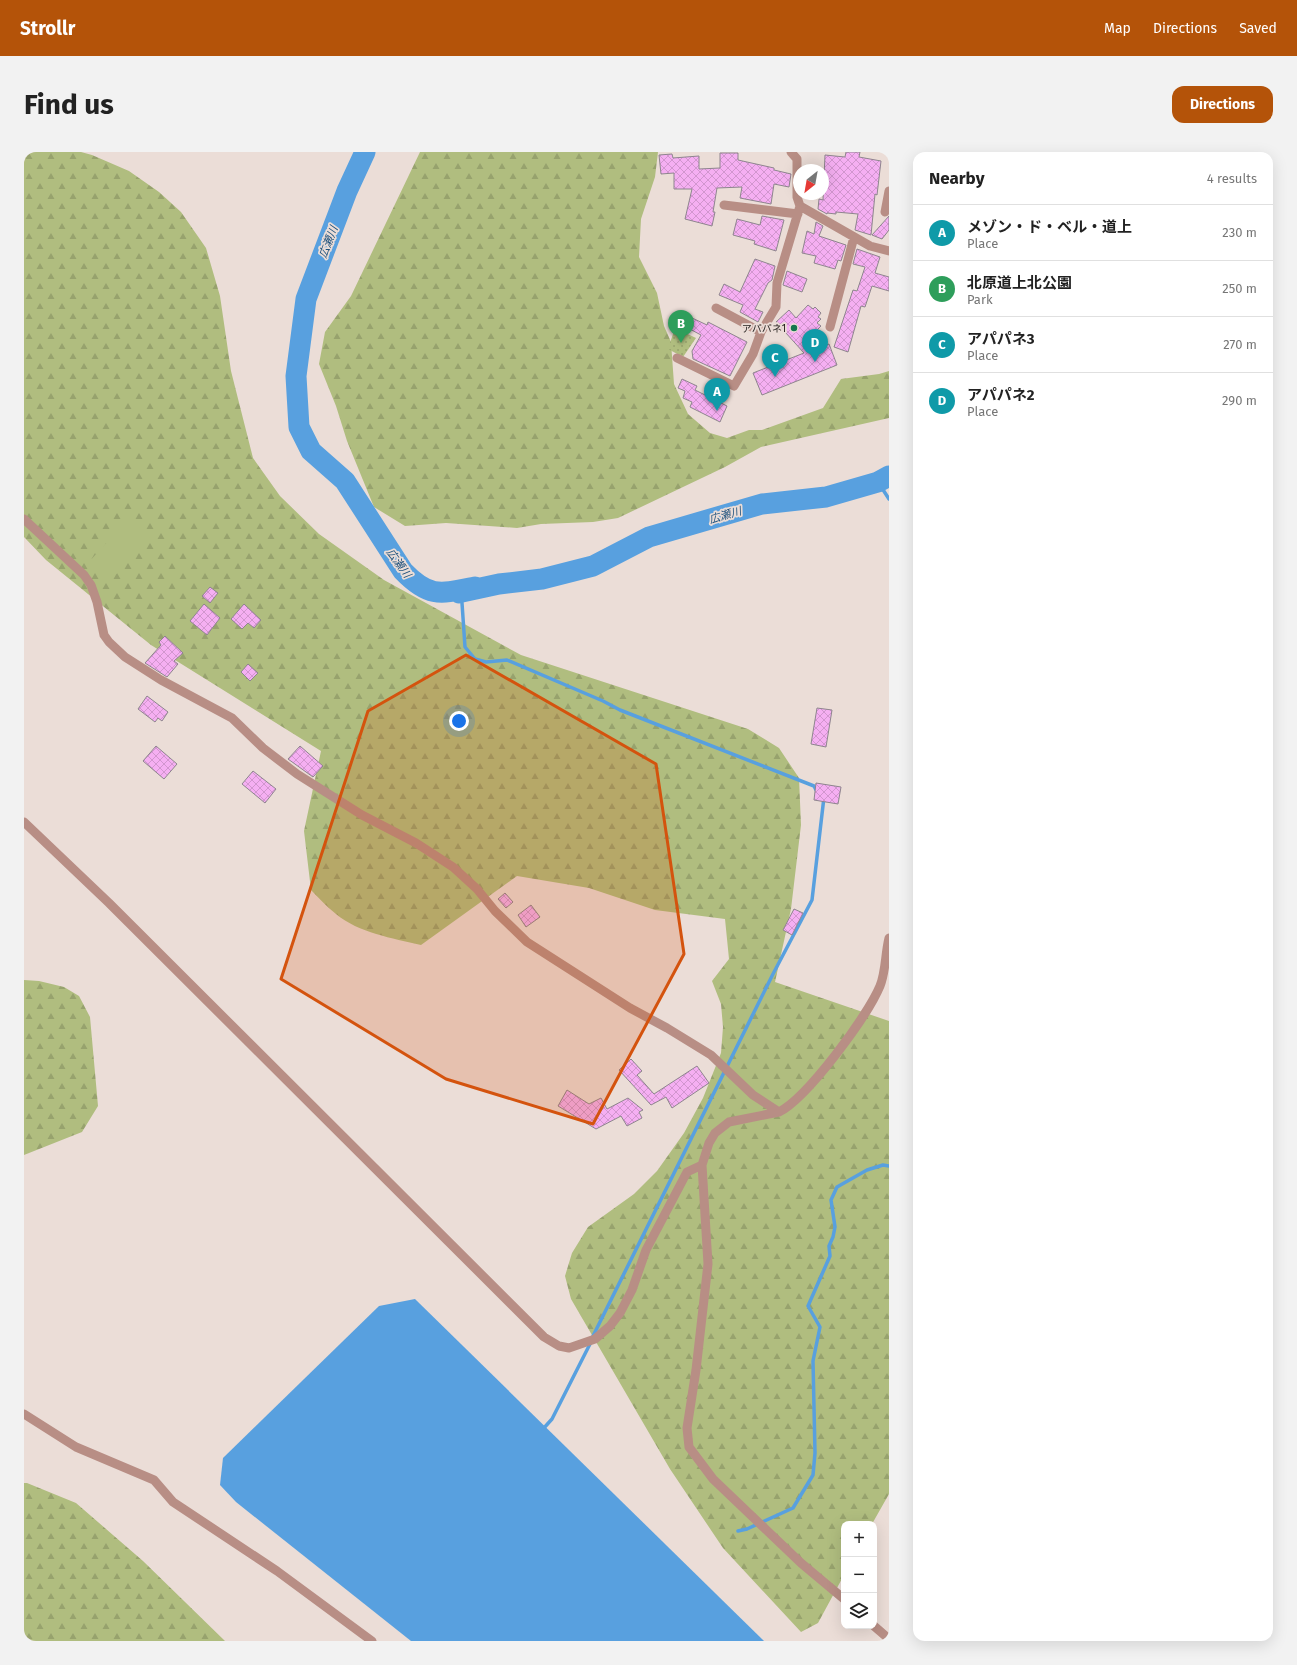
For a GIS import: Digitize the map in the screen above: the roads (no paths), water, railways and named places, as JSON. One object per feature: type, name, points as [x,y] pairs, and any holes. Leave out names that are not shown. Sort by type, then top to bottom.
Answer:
[{"type":"street","points":[[677,358],[734,386],[753,354],[761,332],[776,306],[777,283],[799,210],[797,197],[797,159],[791,152]]},
{"type":"street","points":[[885,212],[889,191]]},
{"type":"street","points":[[724,205],[799,210],[870,246],[889,251]]},
{"type":"street","points":[[830,327],[854,237]]},
{"type":"street","points":[[716,308],[761,332]]},
{"type":"street","points":[[24,519],[84,575],[91,585],[97,602],[104,635],[108,642],[125,657],[161,680],[232,718],[296,774],[362,815],[416,843],[447,863],[477,889],[495,911],[527,942],[630,1008],[667,1028],[711,1055],[728,1073],[754,1095],[778,1112]]},
{"type":"street","points":[[24,822],[109,903],[544,1337],[559,1346],[569,1348],[582,1345],[595,1339],[610,1326],[620,1313],[632,1290],[646,1250],[687,1172],[702,1165]]},
{"type":"street","points":[[841,1596],[801,1563],[713,1479],[689,1447],[686,1428],[696,1370],[708,1264],[702,1165],[708,1143],[722,1126],[729,1122],[778,1112],[796,1101],[822,1072],[867,1010],[880,986],[889,938]]},
{"type":"street","points":[[24,1414],[76,1447],[154,1480],[173,1502],[277,1570],[372,1641]]},
{"type":"street","points":[[877,1629],[889,1639]]},
{"type":"water","points":[[415,1299],[764,1641],[411,1641],[236,1502],[220,1485],[223,1458],[379,1306]]},
{"type":"waterway","name":"広瀬川","points":[[365,152],[347,191],[306,299],[296,376],[299,427],[311,451],[345,481],[403,571],[420,586],[436,592],[475,587],[459,593]]},
{"type":"waterway","name":"広瀬川","points":[[462,592],[499,584],[542,579],[593,566],[649,537],[762,504],[826,497],[878,482],[889,476]]},
{"type":"waterway","points":[[878,482],[889,499]]},
{"type":"waterway","points":[[459,593],[462,603],[465,647],[475,659],[486,662],[507,660],[603,701],[620,710],[814,786],[816,790],[818,790]]},
{"type":"waterway","points":[[593,1336],[773,974],[812,900],[824,797]]},
{"type":"waterway","points":[[738,1531],[747,1529],[793,1508],[813,1475],[815,1453],[813,1361],[820,1327],[808,1306],[830,1256],[829,1246],[835,1227],[831,1200],[837,1187],[867,1170],[883,1165],[889,1166]]},
{"type":"waterway","points":[[543,1429],[552,1419],[591,1342]]},
{"type":"place","name":"アパパネ1","points":[[794,328]]},
{"type":"place","name":"北原道上北公園","points":[[681,343]]},
{"type":"place","name":"アパパネ2","points":[[815,362]]},
{"type":"place","name":"アパパネ3","points":[[775,377]]},
{"type":"place","name":"メゾン・ド・ベル・道上","points":[[717,411]]}]
